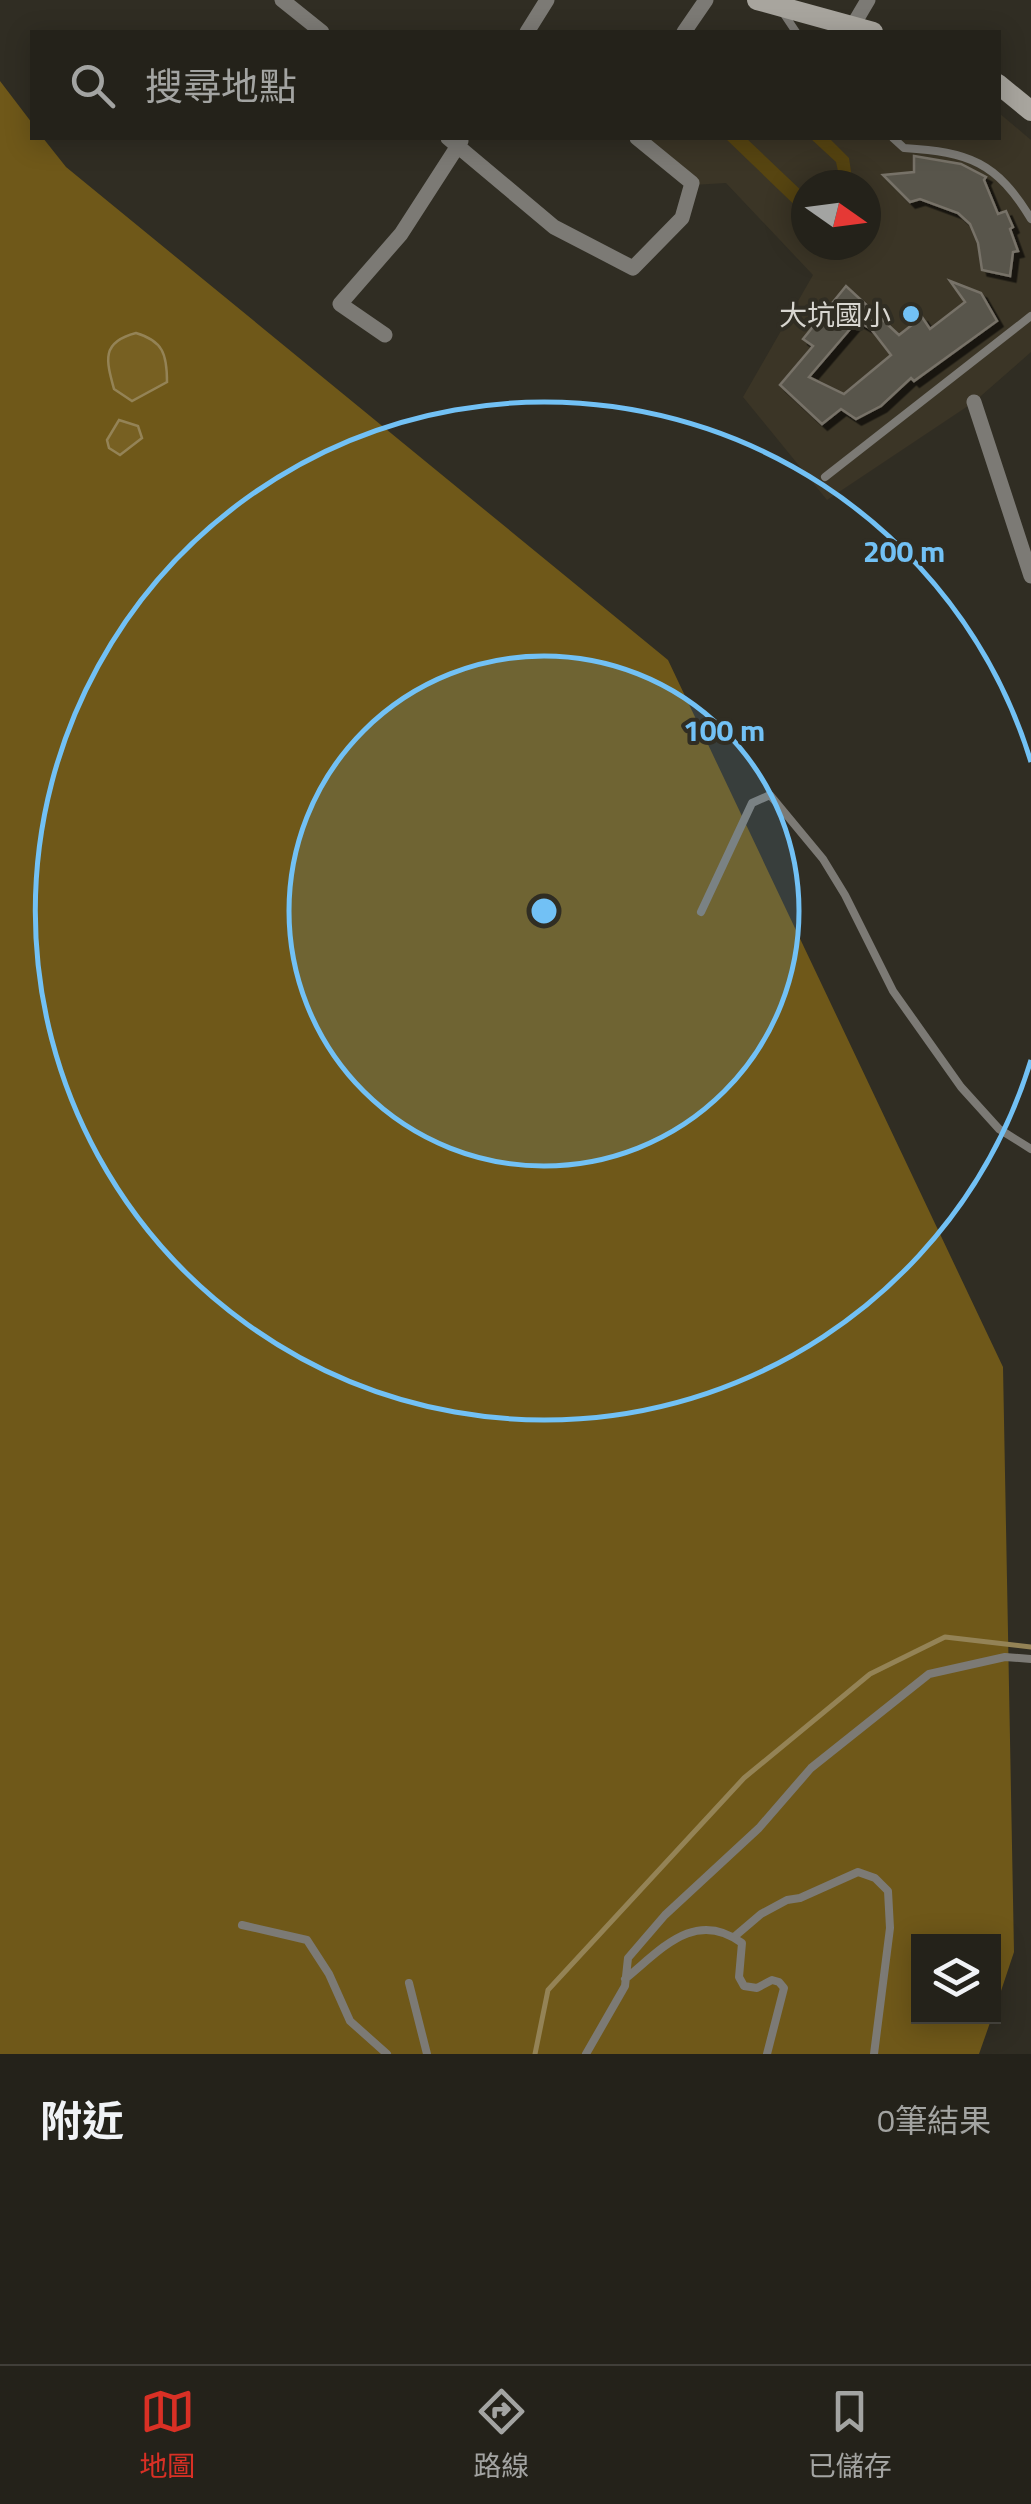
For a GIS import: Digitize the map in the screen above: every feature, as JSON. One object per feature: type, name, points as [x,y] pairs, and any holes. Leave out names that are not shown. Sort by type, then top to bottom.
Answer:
[{"type":"main road","points":[[757,0],[866,30]]},
{"type":"main road","points":[[1001,86],[1031,111]]},
{"type":"street","points":[[282,0],[320,30]]},
{"type":"street","points":[[528,30],[547,0]]},
{"type":"street","points":[[685,30],[706,0]]},
{"type":"street","points":[[852,26],[868,0]]},
{"type":"street","points":[[385,335],[340,304],[401,234],[456,140],[554,227],[633,268],[682,218],[692,184],[640,140]]},
{"type":"street","points":[[974,402],[1031,576]]},
{"type":"lane","points":[[778,6],[795,30]]},
{"type":"lane","points":[[895,140],[904,148],[940,150],[987,166],[1006,181],[1031,219]]},
{"type":"lane","points":[[825,476],[1031,316]]},
{"type":"lane","points":[[701,912],[752,804],[770,795],[823,859],[893,991],[951,1073],[999,1129],[1031,1148]]},
{"type":"lane","points":[[626,1979],[628,1958],[665,1916],[760,1828],[811,1768],[929,1674],[1005,1657],[1031,1659]]},
{"type":"lane","points":[[734,1938],[761,1914],[787,1900],[858,1872],[875,1878],[888,1891],[890,1928],[874,2054]]},
{"type":"lane","points":[[242,1925],[307,1940],[318,1954],[350,2021],[387,2054]]},
{"type":"lane","points":[[586,2054],[626,1979],[671,1939],[688,1932],[713,1932],[742,1943],[739,1977],[744,1986],[756,1988],[772,1980],[784,1988],[766,2054]]},
{"type":"lane","points":[[409,1983],[427,2054]]},
{"type":"shaded area","points":[[0,81],[30,120],[30,140],[45,140],[66,167],[668,660],[1003,1367],[1014,1952],[1001,1991],[1001,1934],[911,1934],[911,2024],[990,2024],[979,2054],[0,2054]]},
{"type":"shaded area","name":"大坑國小","points":[[1001,115],[1031,140],[1031,352],[974,402],[827,500],[743,397],[813,275],[799,260],[881,260],[881,170],[791,170],[791,252],[726,183],[693,185],[636,140],[1001,140]]},
{"type":"shaded area","points":[[727,140],[748,140],[791,181],[791,202]]},
{"type":"shaded area","points":[[812,140],[831,140],[849,158],[851,170],[838,170],[836,162]]},
{"type":"shaded area","points":[[136,333],[162,350],[167,382],[132,401],[114,389],[108,361],[117,341]]},
{"type":"shaded area","points":[[119,420],[138,426],[142,438],[120,455],[109,448],[107,440]]},
{"type":"building","points":[[914,156],[961,164],[986,177],[998,214],[1006,211],[1013,227],[1010,229],[1018,251],[1013,252],[1010,276],[982,270],[970,224],[958,213],[920,199],[910,202],[883,175],[914,172]]},
{"type":"building","points":[[950,281],[981,293],[997,321],[914,381],[911,378],[881,406],[856,419],[841,409],[822,424],[780,385],[813,346],[803,339],[846,286],[899,335],[922,317],[930,329],[965,302]],"holes":[[[857,321],[871,329],[891,355],[844,394],[809,377]]]},
{"type":"waterway","points":[[535,2054],[548,1990],[744,1778],[870,1674],[945,1637],[1031,1647]]},
{"type":"place","name":"大坑國小","points":[[911,314]]}]
